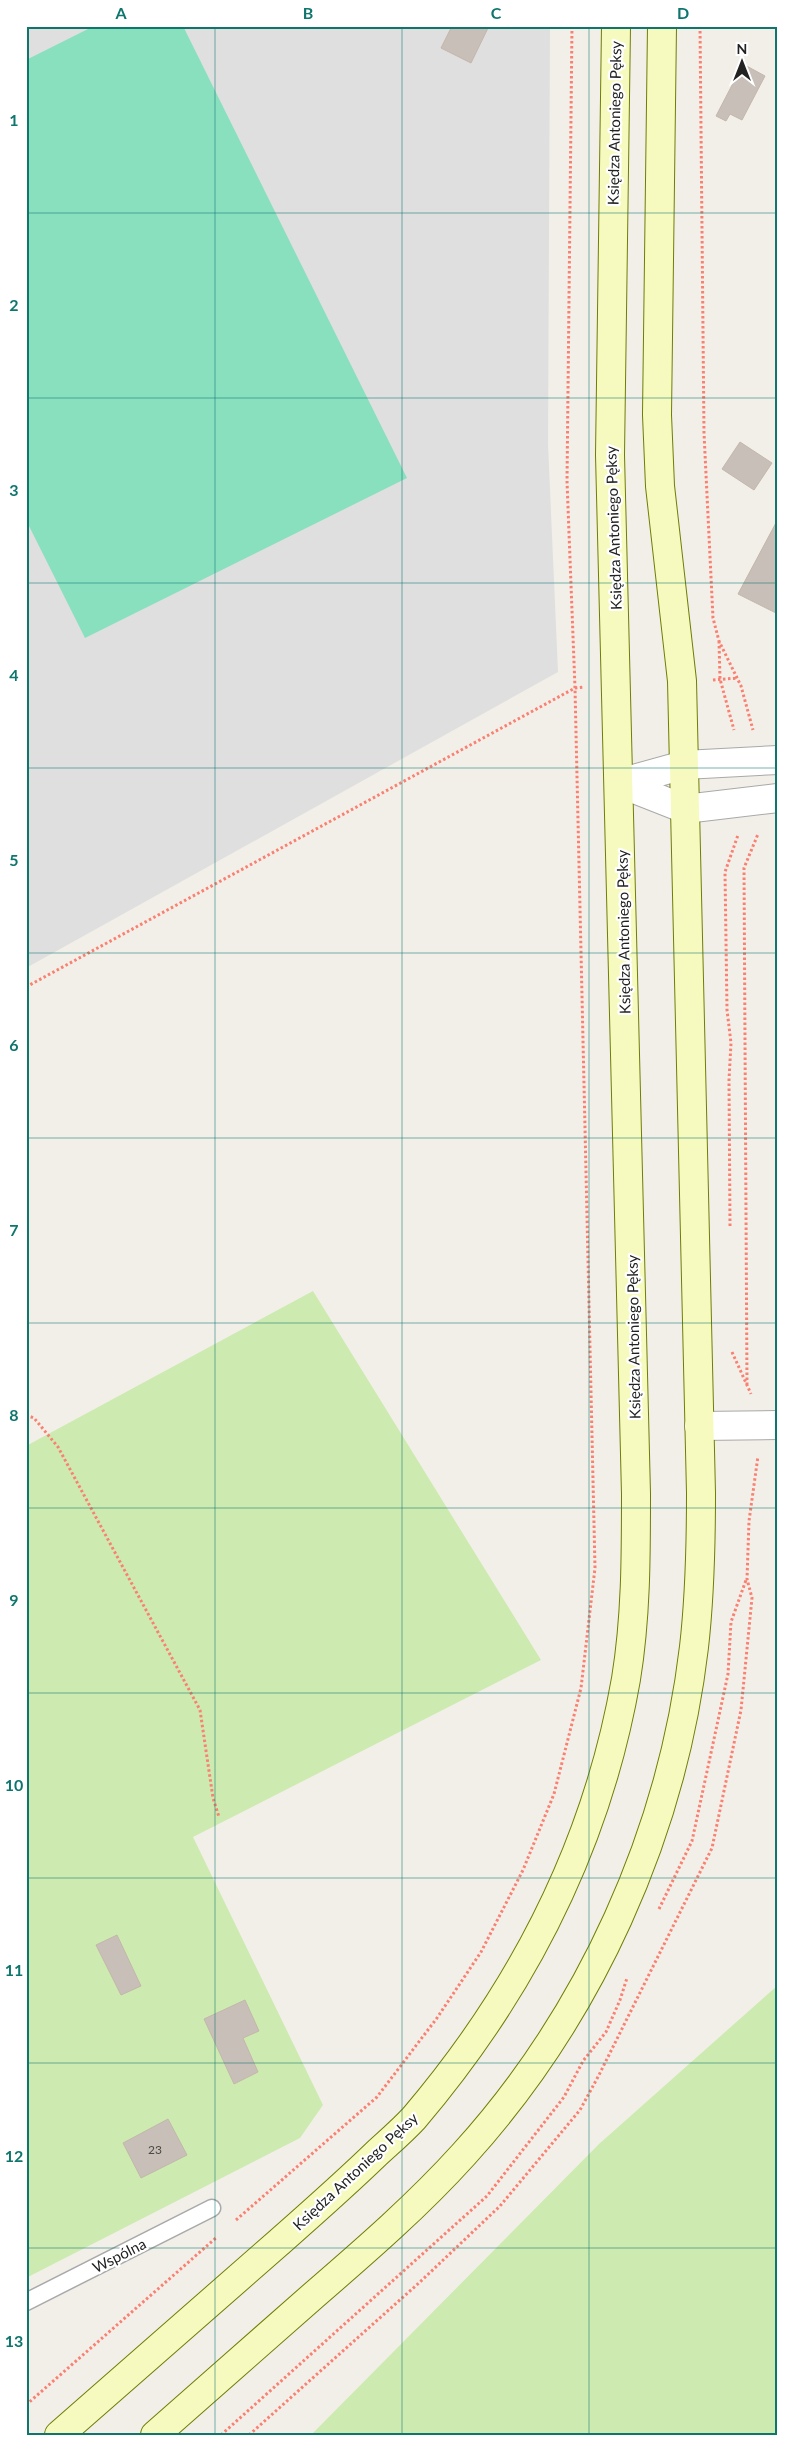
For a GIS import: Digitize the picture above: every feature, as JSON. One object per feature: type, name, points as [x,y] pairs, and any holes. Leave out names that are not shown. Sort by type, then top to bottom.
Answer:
[{"type":"main road","name":"Księdza Antoniego Pęksy","points":[[59,2435],[337,2192],[412,2120],[463,2056],[498,2007],[533,1948],[576,1857],[611,1752],[626,1678],[635,1601],[636,1561],[620,784],[610,455],[616,26]]},
{"type":"main road","points":[[155,2435],[398,2222],[464,2154],[522,2084],[556,2034],[589,1980],[618,1918],[656,1820],[670,1771],[689,1683],[698,1610],[700,1566],[699,1426],[682,681],[661,495],[657,415],[662,26]]},
{"type":"street","points":[[620,784],[684,765],[757,761]]},
{"type":"street","points":[[620,784],[685,809],[758,801]]},
{"type":"street","points":[[699,1426],[768,1426]]},
{"type":"lane","name":"Wspólna","points":[[26,2302],[212,2208]]},
{"type":"path","points":[[235,2221],[377,2096],[437,2018],[481,1952],[523,1870],[554,1794],[581,1688],[595,1568],[574,688],[567,481],[572,26]]},
{"type":"path","points":[[700,26],[706,507],[713,618],[719,641],[741,686],[754,734],[757,761]]},
{"type":"path","points":[[719,641],[720,679],[737,739],[757,761]]},
{"type":"path","points":[[26,988],[574,688]]},
{"type":"path","points":[[730,1228],[729,1080],[731,1043],[727,1010],[725,872],[741,825],[758,801]]},
{"type":"path","points":[[747,1387],[744,868],[760,829],[758,801]]},
{"type":"path","points":[[730,1347],[747,1387],[768,1426],[758,1462],[749,1521],[746,1579]]},
{"type":"path","points":[[26,1416],[34,1418],[58,1447],[200,1710],[213,1798],[219,1817]]},
{"type":"path","points":[[26,2405],[220,2234]]},
{"type":"shaded area","points":[[26,26],[550,26],[548,444],[558,672],[26,968]]},
{"type":"green space","points":[[94,26],[183,26],[407,478],[85,638],[26,520],[26,60]]},
{"type":"green space","points":[[313,1291],[541,1660],[193,1837],[323,2105],[300,2138],[26,2278],[26,1446]]},
{"type":"green space","points":[[778,1985],[778,2435],[311,2435],[599,2144]]},
{"type":"building","points":[[452,26],[489,26],[471,63],[441,48]]},
{"type":"building","points":[[743,64],[765,76],[742,120],[730,114],[726,121],[716,116]]},
{"type":"building","points":[[740,442],[772,463],[754,490],[722,469]]},
{"type":"building","points":[[778,519],[778,614],[738,594]]},
{"type":"building","points":[[117,1935],[141,1986],[121,1995],[96,1945]]},
{"type":"building","points":[[245,2000],[259,2031],[243,2038],[258,2072],[234,2084],[204,2019]]},
{"type":"building","points":[[168,2119],[187,2155],[141,2178],[123,2143]]}]
